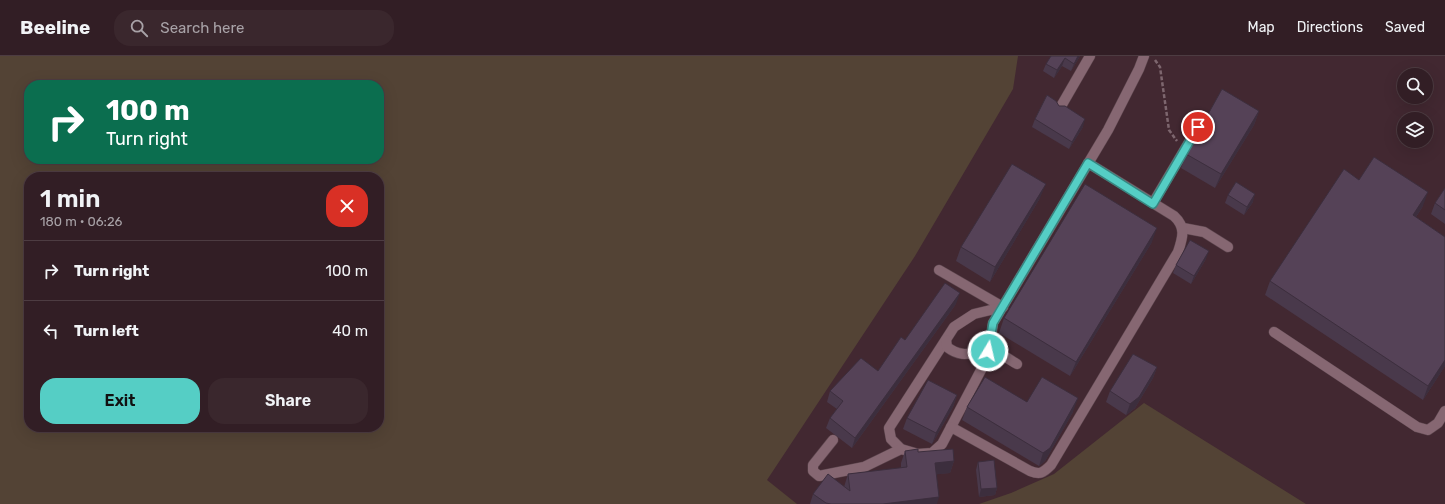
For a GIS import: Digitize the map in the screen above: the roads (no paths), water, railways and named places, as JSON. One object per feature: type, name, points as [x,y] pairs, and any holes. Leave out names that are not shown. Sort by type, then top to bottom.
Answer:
[{"type":"lane","points":[[1060,108],[1090,56]]},
{"type":"lane","points":[[1003,307],[974,314],[954,327],[889,428],[891,439],[901,449],[918,454],[932,452],[942,444],[981,370],[988,351],[993,323],[1003,307],[1108,130],[1144,56]]},
{"type":"lane","points":[[1153,204],[1198,127]]},
{"type":"lane","points":[[951,427],[1030,471],[1038,474],[1043,473],[1051,465],[1178,252],[1183,238],[1183,228],[1174,216],[1088,163]]},
{"type":"lane","points":[[1183,228],[1204,232],[1228,247]]},
{"type":"lane","points":[[939,270],[1003,307]]},
{"type":"lane","points":[[1274,332],[1417,427],[1428,430],[1438,423],[1445,411]]},
{"type":"lane","points":[[946,340],[947,347],[956,354],[988,351],[999,353],[1017,364]]},
{"type":"lane","points":[[833,440],[813,465],[813,471],[819,476],[864,467],[901,449]]}]
